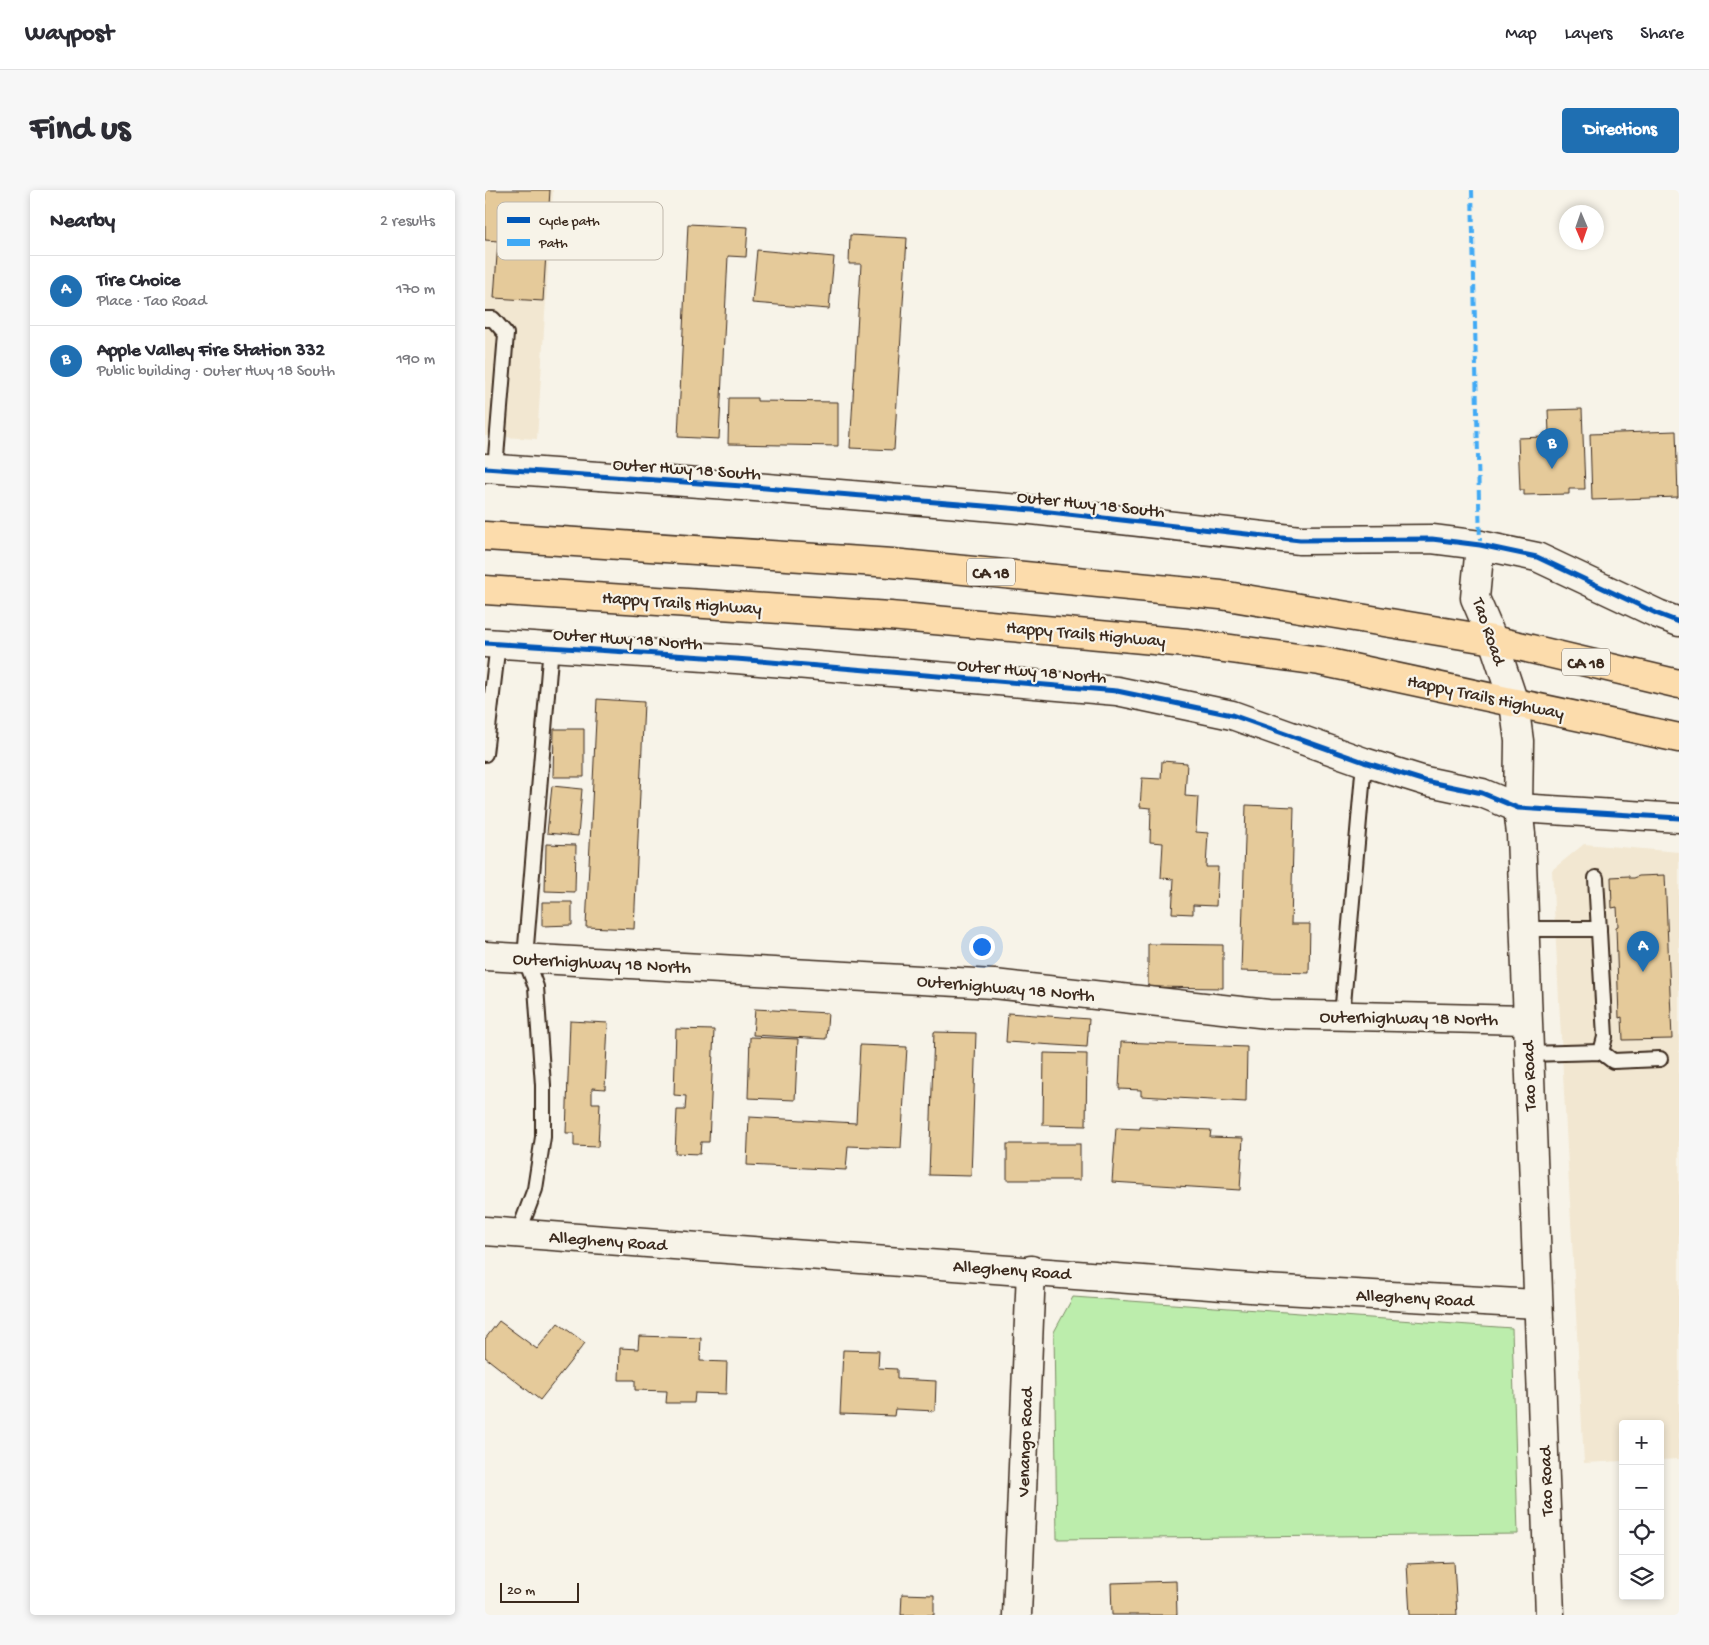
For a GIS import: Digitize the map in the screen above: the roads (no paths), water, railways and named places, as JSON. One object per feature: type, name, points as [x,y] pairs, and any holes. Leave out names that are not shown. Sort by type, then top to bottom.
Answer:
[{"type":"main road","name":"CA 18","points":[[485,536],[891,562],[1202,593],[1493,640],[1679,684]]},
{"type":"main road","name":"Happy Trails Highway","points":[[485,590],[891,616],[1187,642],[1320,661],[1679,738]]},
{"type":"street","name":"Outer Hwy 18 South","points":[[490,469],[742,486],[1022,509],[1299,540],[1432,539],[1480,545],[1537,557],[1679,622]]},
{"type":"street","name":"Tao Road","points":[[1480,545],[1475,598],[1493,640],[1514,703],[1519,741],[1518,808],[1521,834],[1527,1054],[1550,1615]]},
{"type":"street","name":"Outer Hwy 18 North","points":[[491,643],[746,660],[1117,691],[1232,715],[1364,762],[1425,781],[1482,793],[1518,808],[1679,818]]},
{"type":"street","name":"Outerhighway 18 North","points":[[485,956],[994,984],[1268,1014],[1526,1020]]},
{"type":"street","name":"Allegheny Road","points":[[485,1231],[1031,1270],[1264,1289],[1538,1304]]},
{"type":"street","name":"Venango Road","points":[[1017,1615],[1031,1270]]},
{"type":"lane","points":[[485,319],[493,319],[506,334],[490,469]]},
{"type":"lane","points":[[485,754],[491,643]]},
{"type":"lane","points":[[519,1234],[535,1188],[543,1137],[543,1085],[536,987],[525,958],[551,646]]},
{"type":"lane","points":[[1342,1016],[1364,762]]},
{"type":"lane","points":[[1596,878],[1605,1037],[1601,1052]]},
{"type":"lane","points":[[1523,929],[1599,929]]},
{"type":"lane","points":[[1527,1054],[1601,1052],[1613,1061],[1660,1059]]},
{"type":"place","name":"Apple Valley Fire Station 332","points":[[1552,469]]},
{"type":"place","name":"Tire Choice","points":[[1643,972]]}]
